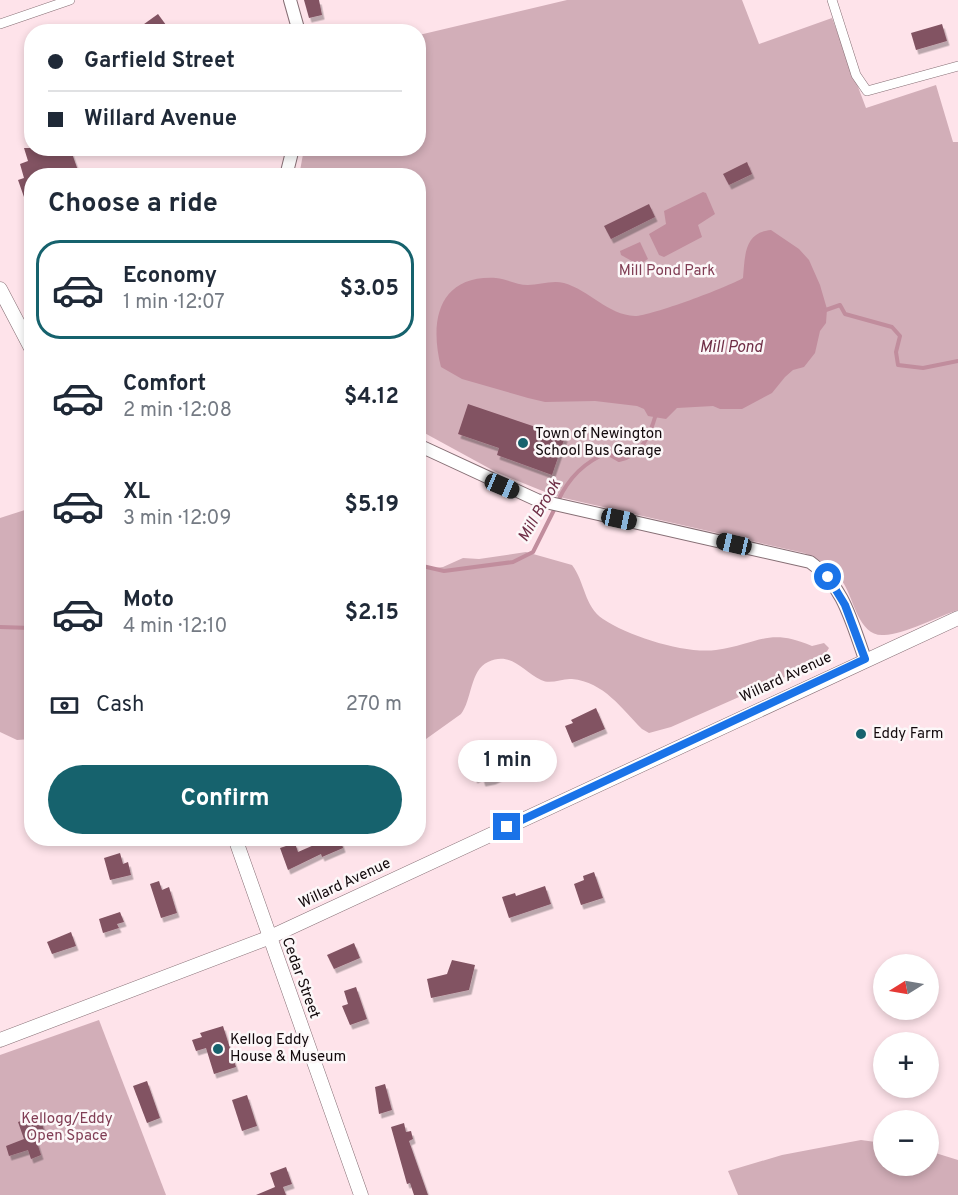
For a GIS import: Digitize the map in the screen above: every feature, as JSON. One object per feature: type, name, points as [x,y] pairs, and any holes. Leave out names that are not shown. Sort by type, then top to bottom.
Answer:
[{"type":"main road","points":[[1,294],[24,336]]},
{"type":"main road","name":"Willard Avenue","points":[[0,1040],[268,938],[865,659],[958,618]]},
{"type":"main road","name":"Cedar Street","points":[[238,846],[268,938],[361,1195]]},
{"type":"street","points":[[0,24],[70,0]]},
{"type":"street","points":[[290,0],[297,24]]},
{"type":"street","points":[[832,0],[856,75],[867,91],[958,66]]},
{"type":"street","points":[[426,449],[537,500],[810,562],[822,571],[838,590],[865,659]]},
{"type":"green space","name":"Mill Pond Park","points":[[567,0],[742,0],[759,44],[832,18],[866,108],[936,85],[953,142],[958,142],[958,610],[901,632],[876,634],[863,624],[848,591],[836,574],[827,565],[810,555],[555,496],[496,472],[426,434],[426,168],[300,168],[303,156],[426,156],[426,33]]},
{"type":"green space","points":[[24,510],[24,740],[17,740],[0,732],[0,518]]},
{"type":"green space","points":[[526,552],[572,565],[588,601],[597,614],[614,626],[658,643],[703,651],[774,637],[797,640],[812,646],[824,643],[829,648],[821,661],[671,727],[649,733],[642,729],[612,698],[594,685],[572,679],[545,681],[510,660],[496,659],[482,666],[474,678],[461,714],[426,739],[426,569],[443,567],[463,558],[479,559]]},
{"type":"green space","name":"Kellogg/Eddy Open Space","points":[[99,1020],[166,1195],[0,1195],[0,1055]]},
{"type":"green space","points":[[861,1140],[873,1142],[873,1176],[939,1176],[939,1154],[958,1160],[958,1195],[738,1195],[728,1171],[782,1155]]},
{"type":"water","points":[[703,192],[706,193],[715,214],[698,225],[702,237],[664,257],[659,255],[649,234],[666,224],[664,211]]},
{"type":"water","name":"Mill Pond","points":[[771,230],[799,249],[809,260],[827,309],[826,323],[820,331],[815,353],[804,367],[793,370],[772,393],[742,409],[720,409],[713,406],[677,408],[666,419],[648,416],[644,409],[637,406],[595,401],[545,402],[462,379],[441,367],[438,350],[438,317],[450,292],[462,284],[477,279],[496,278],[524,285],[559,282],[573,286],[625,315],[644,315],[722,288],[743,278],[746,254],[751,240],[762,232]]},
{"type":"water","points":[[640,242],[648,259],[639,265],[621,255],[620,251]]},
{"type":"building","points":[[304,0],[319,0],[322,15],[309,18]]},
{"type":"building","points":[[158,14],[165,24],[144,24]]},
{"type":"building","points":[[942,24],[947,41],[916,50],[911,33]]},
{"type":"building","points":[[26,156],[73,156],[77,168],[24,168],[24,178],[20,164],[28,161]]},
{"type":"building","points":[[747,162],[752,174],[729,185],[723,174]]},
{"type":"building","points":[[24,178],[24,197],[18,180]]},
{"type":"building","points":[[649,204],[655,217],[611,239],[604,226]]},
{"type":"building","name":"Town of Newington School Bus Garage","points":[[468,404],[565,437],[552,475],[497,455],[499,448],[458,434]]},
{"type":"building","points":[[596,708],[605,729],[572,743],[565,726],[573,723],[571,720]]},
{"type":"building","points":[[530,744],[537,759],[493,780],[483,782],[481,776],[475,779],[470,768],[480,763],[482,767]]},
{"type":"building","points":[[296,846],[298,852],[312,846],[342,846],[343,848],[322,857],[321,854],[288,870],[280,848]]},
{"type":"building","points":[[120,853],[123,864],[128,862],[131,875],[110,880],[104,858]]},
{"type":"building","points":[[594,872],[603,898],[581,905],[574,884],[584,880],[583,876]]},
{"type":"building","points":[[159,881],[162,890],[169,887],[177,913],[161,918],[150,884]]},
{"type":"building","points":[[545,886],[551,904],[509,918],[502,897],[515,893],[516,896]]},
{"type":"building","points":[[120,912],[124,922],[117,924],[119,928],[103,933],[99,919]]},
{"type":"building","points":[[71,932],[76,946],[52,954],[47,942]]},
{"type":"building","points":[[354,943],[360,958],[334,969],[327,955]]},
{"type":"building","points":[[452,960],[475,965],[469,990],[431,998],[427,979],[447,974]]},
{"type":"building","points":[[356,987],[367,1019],[350,1025],[342,1006],[348,1004],[344,991]]},
{"type":"building","name":"Kellog Eddy House & Museum","points":[[223,1026],[236,1067],[214,1074],[206,1048],[196,1051],[192,1040],[202,1037],[200,1033]]},
{"type":"building","points":[[147,1081],[160,1118],[147,1123],[133,1086]]},
{"type":"building","points":[[385,1084],[392,1110],[379,1114],[375,1087]]},
{"type":"building","points":[[247,1095],[257,1126],[242,1131],[232,1100]]},
{"type":"building","points":[[39,1115],[45,1133],[35,1136],[41,1155],[31,1159],[28,1150],[9,1156],[6,1146],[24,1139],[18,1122]]},
{"type":"building","points":[[404,1123],[406,1132],[411,1131],[413,1139],[409,1141],[428,1195],[414,1195],[410,1183],[407,1184],[391,1127]]},
{"type":"building","points":[[286,1167],[292,1184],[283,1187],[286,1195],[256,1195],[275,1187],[270,1173]]},
{"type":"waterway","name":"Mill Brook","points":[[823,311],[840,305],[845,314],[892,327],[900,336],[896,352],[898,365],[923,368],[958,361]]},
{"type":"waterway","name":"Mill Brook","points":[[558,501],[567,485],[591,461],[607,453],[619,460],[634,454],[648,436],[656,414]]},
{"type":"waterway","name":"Mill Brook","points":[[426,567],[444,571],[513,562],[533,552],[555,508]]},
{"type":"waterway","name":"Mill Brook","points":[[0,627],[24,628]]},
{"type":"place","name":"Town of Newington School Bus Garage","points":[[523,443]]},
{"type":"place","name":"Eddy Farm","points":[[861,734]]},
{"type":"place","name":"Kellog Eddy House & Museum","points":[[218,1049]]},
{"type":"route","points":[[507,827],[865,659],[845,605],[834,583],[828,577]]}]
